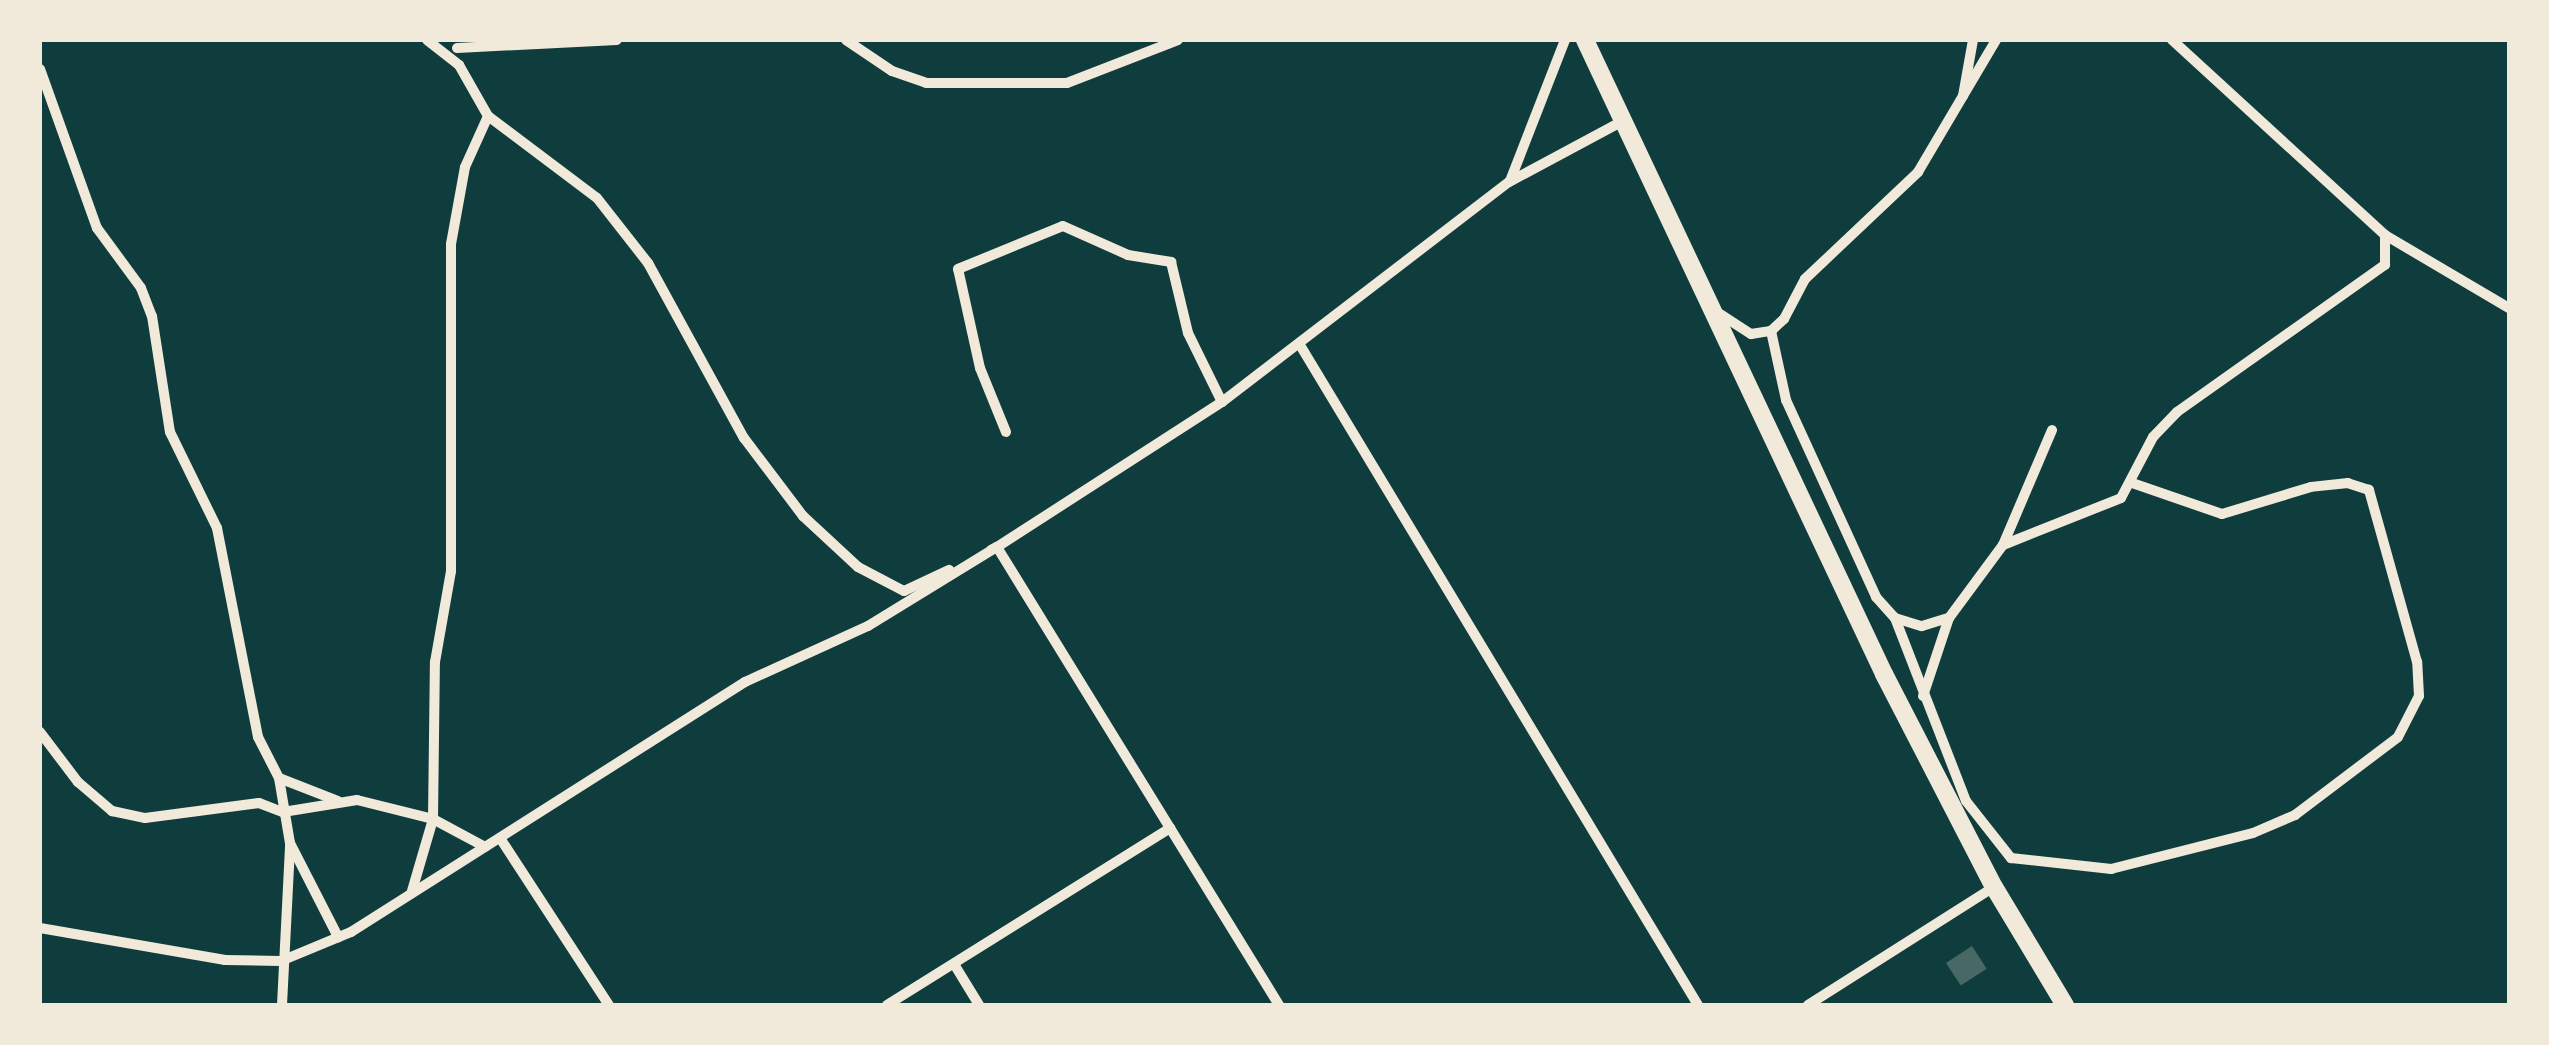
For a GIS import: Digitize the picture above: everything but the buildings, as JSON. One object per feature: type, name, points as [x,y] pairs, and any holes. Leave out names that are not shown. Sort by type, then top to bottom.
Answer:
[{"type":"main road","points":[[1585,40],[1738,369],[1994,888],[2065,1005]]},
{"type":"street","points":[[427,40],[459,65],[488,116],[598,198],[648,263],[744,438],[803,516],[858,566],[904,591],[998,547]]},
{"type":"street","points":[[459,65],[457,44],[617,40]]},
{"type":"street","points":[[846,40],[892,71],[926,83],[1067,84],[1178,40]]},
{"type":"street","points":[[1510,182],[1566,40]]},
{"type":"street","points":[[1962,107],[1973,40]]},
{"type":"street","points":[[1996,40],[1962,107],[1918,172],[1806,280],[1771,331],[1786,400],[1876,596],[1895,618],[1922,697],[1966,801],[1994,843],[2011,858],[2111,869],[2252,832],[2295,814],[2398,737],[2419,696],[2417,662],[2369,490],[2348,482],[2311,487],[2222,514],[2132,483]]},
{"type":"street","points":[[2172,40],[2386,235],[2509,308]]},
{"type":"street","points":[[40,69],[96,228],[141,288],[152,316],[170,432],[217,528],[240,666],[258,737],[279,778],[290,843],[338,937]]},
{"type":"street","points":[[412,892],[433,818],[430,726],[452,536],[450,244],[465,167],[488,116]]},
{"type":"street","points":[[40,928],[225,960],[281,960],[338,937],[745,682],[868,626],[998,547],[1222,402],[1510,182],[1620,122]]},
{"type":"street","points":[[1006,432],[980,368],[958,269],[1064,226],[1128,255],[1170,262],[1188,333],[1222,402]]},
{"type":"street","points":[[2002,545],[2100,508],[2132,483],[2153,437],[2177,412],[2385,266],[2386,235]]},
{"type":"street","points":[[1703,294],[1730,325],[1751,334],[1771,331]]},
{"type":"street","points":[[1300,345],[1698,1005]]},
{"type":"street","points":[[1922,697],[1949,618],[2002,545],[2052,430]]},
{"type":"street","points":[[998,547],[1279,1005]]},
{"type":"street","points":[[1895,618],[1922,626],[1949,618]]},
{"type":"street","points":[[40,732],[78,782],[112,811],[145,818],[258,803],[282,812],[339,801]]},
{"type":"street","points":[[279,778],[339,801],[433,818],[486,847]]},
{"type":"street","points":[[887,1005],[1170,828]]},
{"type":"street","points":[[500,838],[609,1005]]},
{"type":"street","points":[[282,1005],[281,960],[290,843]]},
{"type":"street","points":[[1808,1005],[1994,888]]},
{"type":"street","points":[[954,964],[980,1005]]}]
